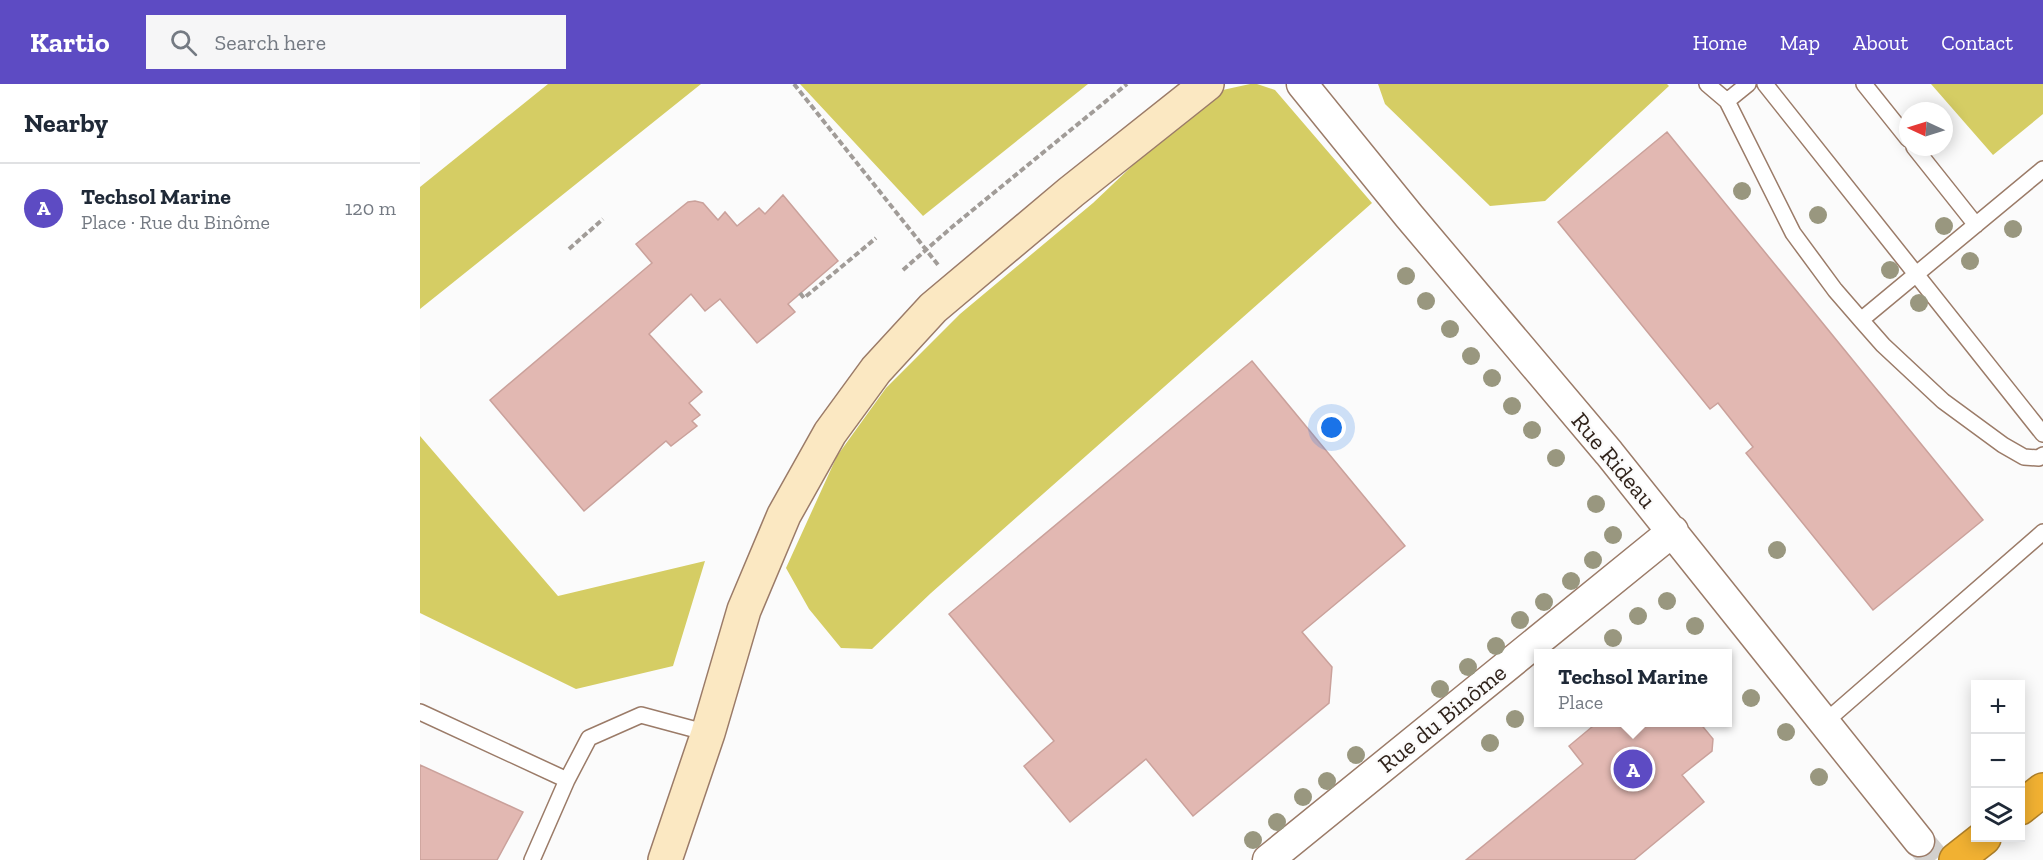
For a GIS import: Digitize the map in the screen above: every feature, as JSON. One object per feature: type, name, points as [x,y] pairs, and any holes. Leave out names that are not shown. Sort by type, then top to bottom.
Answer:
[{"type":"highway","points":[[2025,804],[2043,790]]},
{"type":"highway","points":[[1956,860],[1978,842]]},
{"type":"street","points":[[666,860],[708,733],[744,610],[784,515],[830,433],[876,370],[933,308],[1071,192],[1207,84]]},
{"type":"street","name":"Rue Rideau","points":[[1302,84],[1409,216],[1673,531],[1919,841]]},
{"type":"street","name":"Rue du Binôme","points":[[1268,860],[1673,531]]},
{"type":"street","points":[[679,860],[708,733]]},
{"type":"lane","points":[[1707,84],[1727,101],[1793,233],[1835,290],[1883,345],[1943,401],[2003,445],[2024,457],[2039,458],[2043,455]]},
{"type":"lane","points":[[1727,101],[1748,84]]},
{"type":"lane","points":[[1765,84],[2043,434]]},
{"type":"lane","points":[[1864,84],[1899,129]]},
{"type":"lane","points":[[1921,156],[1976,225]]},
{"type":"lane","points":[[1861,320],[2043,168]]},
{"type":"lane","points":[[1825,722],[2043,532]]},
{"type":"lane","points":[[420,712],[567,780]]},
{"type":"lane","points":[[532,860],[567,780],[589,738],[642,715],[708,733]]},
{"type":"path","points":[[794,84],[957,286]]},
{"type":"path","points":[[903,270],[925,249],[1127,84]]},
{"type":"path","points":[[569,249],[603,219]]},
{"type":"path","points":[[800,293],[804,298],[876,238]]},
{"type":"shaded area","points":[[548,84],[701,84],[420,309],[420,187]]},
{"type":"shaded area","points":[[800,84],[1088,84],[923,216]]},
{"type":"shaded area","points":[[1250,84],[1275,90],[1372,203],[931,593],[872,649],[841,648],[809,609],[786,568],[837,456],[886,388],[960,314],[1093,203],[1209,93]]},
{"type":"shaded area","points":[[1378,84],[1667,84],[1669,86],[1545,201],[1490,206],[1385,104]]},
{"type":"shaded area","points":[[1931,84],[2043,84],[2043,114],[1993,155],[1953,109],[1953,102],[1947,102]]},
{"type":"shaded area","points":[[420,436],[558,596],[705,561],[673,666],[576,689],[420,613]]},
{"type":"building","points":[[1667,132],[1983,520],[1873,610],[1746,453],[1753,447],[1718,403],[1710,409],[1558,222]]},
{"type":"building","points":[[783,195],[838,261],[788,304],[795,312],[757,343],[720,299],[705,311],[691,294],[649,334],[702,392],[689,403],[700,415],[692,421],[697,426],[671,446],[666,441],[584,511],[490,400],[652,263],[636,244],[688,202],[703,203],[718,220],[725,212],[737,226],[759,208],[765,214]]},
{"type":"building","points":[[1252,361],[1405,546],[1302,632],[1332,667],[1329,703],[1193,816],[1146,759],[1070,822],[1024,766],[1054,741],[949,614]]},
{"type":"building","points":[[1592,727],[1703,727],[1713,739],[1712,751],[1682,775],[1704,802],[1634,860],[1466,860],[1583,764],[1569,746]]},
{"type":"building","points":[[420,765],[523,812],[497,860],[420,860]]},
{"type":"tunnel","points":[[1919,841],[1935,860]]},
{"type":"place","name":"Techsol Marine","points":[[1633,769]]}]
